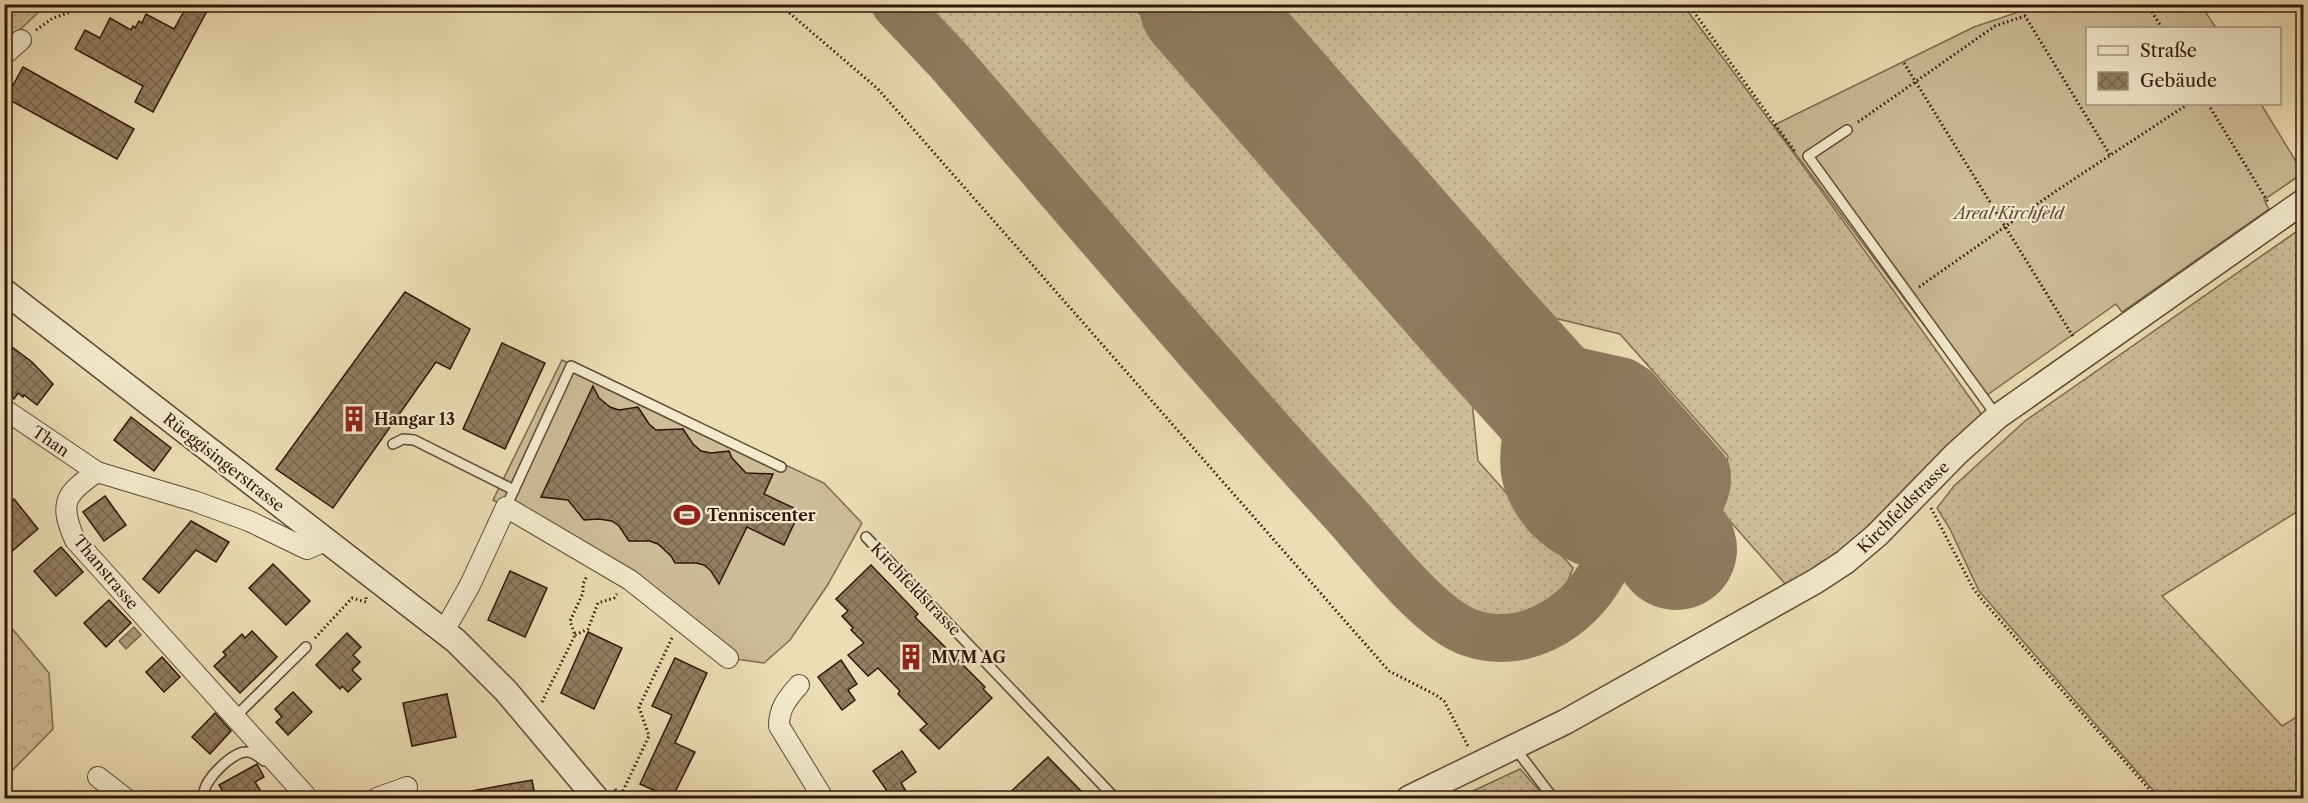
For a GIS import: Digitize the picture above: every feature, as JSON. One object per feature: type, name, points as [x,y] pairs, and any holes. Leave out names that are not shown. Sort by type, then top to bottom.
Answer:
[{"type":"street","points":[[4,55],[21,40]]},
{"type":"street","name":"Kirchfeldstrasse","points":[[1409,798],[1478,763],[1515,748],[1622,691],[1816,581],[1845,562],[1870,541],[1956,454],[1997,417],[2304,201]]},
{"type":"street","name":"Rüeggisingerstrasse","points":[[4,291],[444,631],[506,691],[596,798]]},
{"type":"street","name":"Than","points":[[4,409],[97,472]]},
{"type":"street","points":[[97,472],[194,501],[249,521],[307,549],[325,541]]},
{"type":"street","name":"Thanstrasse","points":[[97,472],[78,485],[68,502],[66,519],[75,540],[235,717],[302,797]]},
{"type":"street","points":[[444,631],[470,585],[510,498],[630,580],[728,658]]},
{"type":"street","points":[[799,685],[784,702],[779,715],[779,726],[823,798]]},
{"type":"street","points":[[98,777],[125,798]]},
{"type":"street","points":[[377,798],[407,787]]},
{"type":"lane","points":[[1847,130],[1808,156],[1997,417]]},
{"type":"lane","points":[[393,444],[403,439],[414,440],[510,498],[571,366],[781,467]]},
{"type":"lane","name":"Kirchfeldstrasse","points":[[866,537],[1115,798]]},
{"type":"lane","points":[[235,717],[306,648]]},
{"type":"lane","points":[[1515,748],[1553,798]]},
{"type":"lane","points":[[208,798],[204,793],[209,777],[238,754],[246,751],[263,761],[302,797]]},
{"type":"path","points":[[21,40],[53,18],[94,4]]},
{"type":"path","points":[[779,4],[878,89],[1389,671],[1444,701],[1478,763]]},
{"type":"path","points":[[2147,4],[2161,27]]},
{"type":"path","points":[[1847,130],[1995,26],[2025,16],[2110,155]]},
{"type":"path","points":[[1904,63],[2085,355]]},
{"type":"path","points":[[1908,296],[2005,225],[2186,105]]},
{"type":"path","points":[[2209,105],[2278,219]]},
{"type":"path","points":[[1921,491],[1973,588],[1982,600],[2157,798]]},
{"type":"path","points":[[575,635],[570,621],[583,593],[583,584],[588,574]]},
{"type":"path","points":[[322,630],[351,598],[367,602],[364,591]]},
{"type":"path","points":[[541,703],[575,635],[588,629],[598,603],[614,598],[618,591]]},
{"type":"path","points":[[621,795],[649,736],[639,707],[678,628]]},
{"type":"green space","points":[[5,5],[51,5],[45,6],[5,44]]},
{"type":"green space","points":[[917,5],[1132,5],[1471,390],[1478,461],[1573,568],[1558,594],[1534,613],[1506,622],[1475,620],[1463,616],[1446,605]]},
{"type":"green space","points":[[1276,5],[1683,5],[1870,258],[1980,412],[1982,418],[1876,524],[1838,555],[1788,587],[1721,511],[1728,456],[1620,334],[1550,317]]},
{"type":"green space","name":"Areal Kirchfeld","points":[[2039,5],[2201,5],[2215,27],[2086,27],[2086,105],[2262,105],[2303,173],[2264,200],[2269,209],[2122,312],[2116,304],[1980,400],[1774,125],[1974,27]]},
{"type":"green space","points":[[2303,227],[2303,508],[2162,596],[2282,726],[2303,713],[2303,798],[2160,798],[1979,591],[1950,529],[1937,508],[1954,486],[2025,421]]},
{"type":"green space","name":"Tenniscenter","points":[[562,360],[824,483],[862,523],[827,586],[790,640],[764,663],[728,658],[630,580],[493,500]]},
{"type":"green space","points":[[5,620],[49,673],[53,729],[5,778]]},
{"type":"green space","points":[[1520,769],[1546,798],[1458,798]]},
{"type":"water","points":[[134,627],[141,635],[126,649],[119,641]]},
{"type":"building","points":[[188,4],[200,4],[208,9],[153,112],[135,102],[143,86],[75,49],[85,30],[100,38],[110,18],[131,30],[139,21],[142,23],[146,14],[174,29]]},
{"type":"building","points":[[23,67],[134,129],[117,159],[6,98]]},
{"type":"building","name":"Hangar 13","points":[[405,292],[470,329],[450,369],[436,362],[333,508],[276,469]]},
{"type":"building","points":[[4,341],[32,362],[53,384],[37,405],[24,395],[23,397],[18,393],[14,399],[4,391]]},
{"type":"building","points":[[502,343],[545,363],[505,449],[463,429]]},
{"type":"building","points":[[593,386],[599,398],[610,407],[619,410],[638,407],[649,424],[656,430],[683,429],[701,451],[711,453],[729,451],[732,458],[746,473],[773,474],[764,494],[800,511],[784,545],[747,527],[719,584],[704,565],[675,563],[658,544],[650,541],[629,541],[619,526],[612,521],[584,520],[568,500],[541,497]]},
{"type":"building","points":[[131,417],[171,448],[154,471],[114,440]]},
{"type":"building","points":[[105,496],[126,525],[104,541],[83,512]]},
{"type":"building","points":[[14,499],[38,529],[10,553],[4,545],[4,507]]},
{"type":"building","points":[[191,521],[229,542],[216,562],[196,550],[159,593],[143,579]]},
{"type":"building","points":[[61,547],[83,572],[56,596],[34,571]]},
{"type":"building","points":[[273,564],[310,601],[286,625],[249,588]]},
{"type":"building","name":"MVM AG","points":[[871,565],[918,614],[915,617],[985,687],[983,689],[992,698],[939,749],[920,730],[927,724],[898,694],[900,691],[878,668],[868,676],[848,655],[864,643],[851,630],[853,628],[842,616],[848,611],[836,599]]},
{"type":"building","points":[[510,571],[547,588],[525,637],[488,620]]},
{"type":"building","points":[[109,600],[131,623],[106,647],[84,623]]},
{"type":"building","points":[[252,631],[277,657],[240,693],[214,666],[226,655],[223,652],[242,634],[245,638]]},
{"type":"building","points":[[588,632],[622,648],[594,709],[561,693]]},
{"type":"building","points":[[347,633],[361,647],[353,655],[360,662],[352,670],[361,679],[348,692],[342,686],[340,689],[316,665]]},
{"type":"building","points":[[162,657],[180,677],[164,692],[146,672]]},
{"type":"building","points":[[675,658],[707,673],[675,743],[695,752],[672,798],[640,784],[672,715],[652,706]]},
{"type":"building","points":[[841,660],[857,684],[848,690],[855,700],[842,710],[818,677]]},
{"type":"building","points":[[293,692],[312,712],[288,735],[276,722],[282,717],[275,709]]},
{"type":"building","points":[[447,694],[456,737],[412,746],[403,703]]},
{"type":"building","points":[[215,713],[231,731],[210,754],[192,737]]},
{"type":"building","points":[[902,751],[916,772],[901,783],[906,791],[892,798],[873,771]]},
{"type":"building","points":[[1048,757],[1081,791],[1074,798],[1004,798]]},
{"type":"building","points":[[257,764],[264,777],[255,782],[265,798],[227,798],[219,785]]},
{"type":"building","points":[[532,780],[534,790],[527,798],[472,798],[471,791]]},
{"type":"taxiway","points":[[895,4],[948,60],[1194,345],[1403,580],[1453,624],[1468,632],[1488,637],[1508,638],[1528,634],[1563,617],[1579,604],[1592,588],[1610,554],[1613,522],[1607,490],[1587,443]]},
{"type":"taxiway","points":[[1501,348],[1521,359],[1624,382],[1635,389],[1706,470],[1705,492],[1694,512],[1664,538],[1642,547],[1618,549],[1595,545],[1573,536],[1553,522],[1538,503],[1527,481],[1524,467],[1530,398],[1523,373]]},
{"type":"runway","points":[[1200,4],[1477,321],[1587,443],[1676,549]]},
{"type":"place","name":"Hangar 13","points":[[354,419]]},
{"type":"place","name":"Tenniscenter","points":[[687,515]]},
{"type":"place","name":"MVM AG","points":[[911,657]]}]
